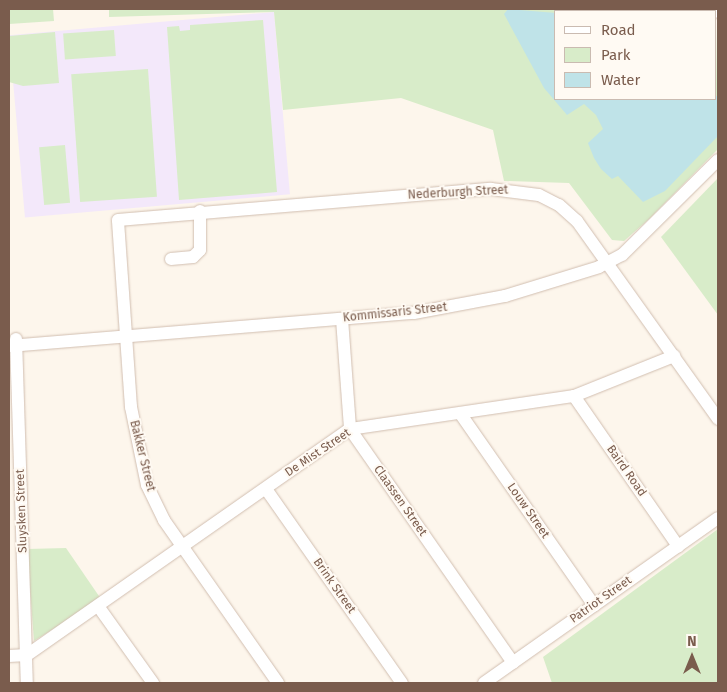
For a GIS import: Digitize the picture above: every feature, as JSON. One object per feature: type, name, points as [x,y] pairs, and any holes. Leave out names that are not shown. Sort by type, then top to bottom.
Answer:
[{"type":"street","name":"Kommissaris Street","points":[[15,342],[414,313],[505,296],[609,262],[636,245],[718,160]]},
{"type":"street","name":"Nederburgh Street","points":[[118,220],[200,211],[520,190],[569,212],[609,262],[718,419]]},
{"type":"street","points":[[171,259],[193,257],[200,250],[200,211]]},
{"type":"street","name":"Bakker Street","points":[[118,220],[130,407],[142,468],[153,500],[182,546],[278,683]]},
{"type":"street","points":[[342,319],[350,429]]},
{"type":"street","name":"Sluysken Street","points":[[15,342],[27,683]]},
{"type":"street","name":"De Mist Street","points":[[26,655],[350,429],[462,416],[574,396],[674,356]]},
{"type":"street","name":"Baird Road","points":[[574,396],[678,546]]},
{"type":"street","name":"Louw Street","points":[[462,416],[594,605]]},
{"type":"street","name":"Claassen Street","points":[[350,429],[513,663]]},
{"type":"street","name":"Brink Street","points":[[266,489],[402,683]]},
{"type":"street","name":"Patriot Street","points":[[484,683],[718,518]]},
{"type":"street","points":[[98,606],[153,683]]},
{"type":"street","points":[[9,656],[26,655]]},
{"type":"shaded area","points":[[591,9],[710,9],[650,10]]},
{"type":"shaded area","points":[[274,12],[290,194],[25,217],[9,35]]},
{"type":"green space","points":[[9,9],[53,9],[54,21],[9,24]]},
{"type":"green space","points":[[109,9],[591,9],[554,10],[554,100],[717,100],[717,85],[718,149],[649,219],[624,241],[612,240],[569,183],[504,181],[493,130],[401,98],[283,110],[274,12],[109,17]]},
{"type":"green space","points":[[263,20],[277,192],[179,200],[167,27],[179,26],[180,31],[190,30],[190,25]]},
{"type":"green space","points":[[114,30],[116,56],[65,59],[63,34]]},
{"type":"green space","points":[[55,32],[59,83],[23,86],[9,82],[9,36]]},
{"type":"green space","points":[[148,69],[157,197],[80,202],[71,74]]},
{"type":"green space","points":[[65,145],[70,203],[44,205],[39,147]]},
{"type":"green space","points":[[718,178],[718,315],[661,237]]},
{"type":"green space","points":[[718,529],[718,683],[552,683],[543,657]]},
{"type":"green space","points":[[66,548],[101,599],[34,641],[27,549]]},
{"type":"water","points":[[508,9],[554,13],[554,100],[544,88],[504,14]]},
{"type":"water","points":[[718,96],[718,136],[665,191],[643,202],[618,176],[612,179],[601,169],[594,158],[588,143],[603,129],[596,115],[584,104],[567,115],[554,100],[717,100]]}]
